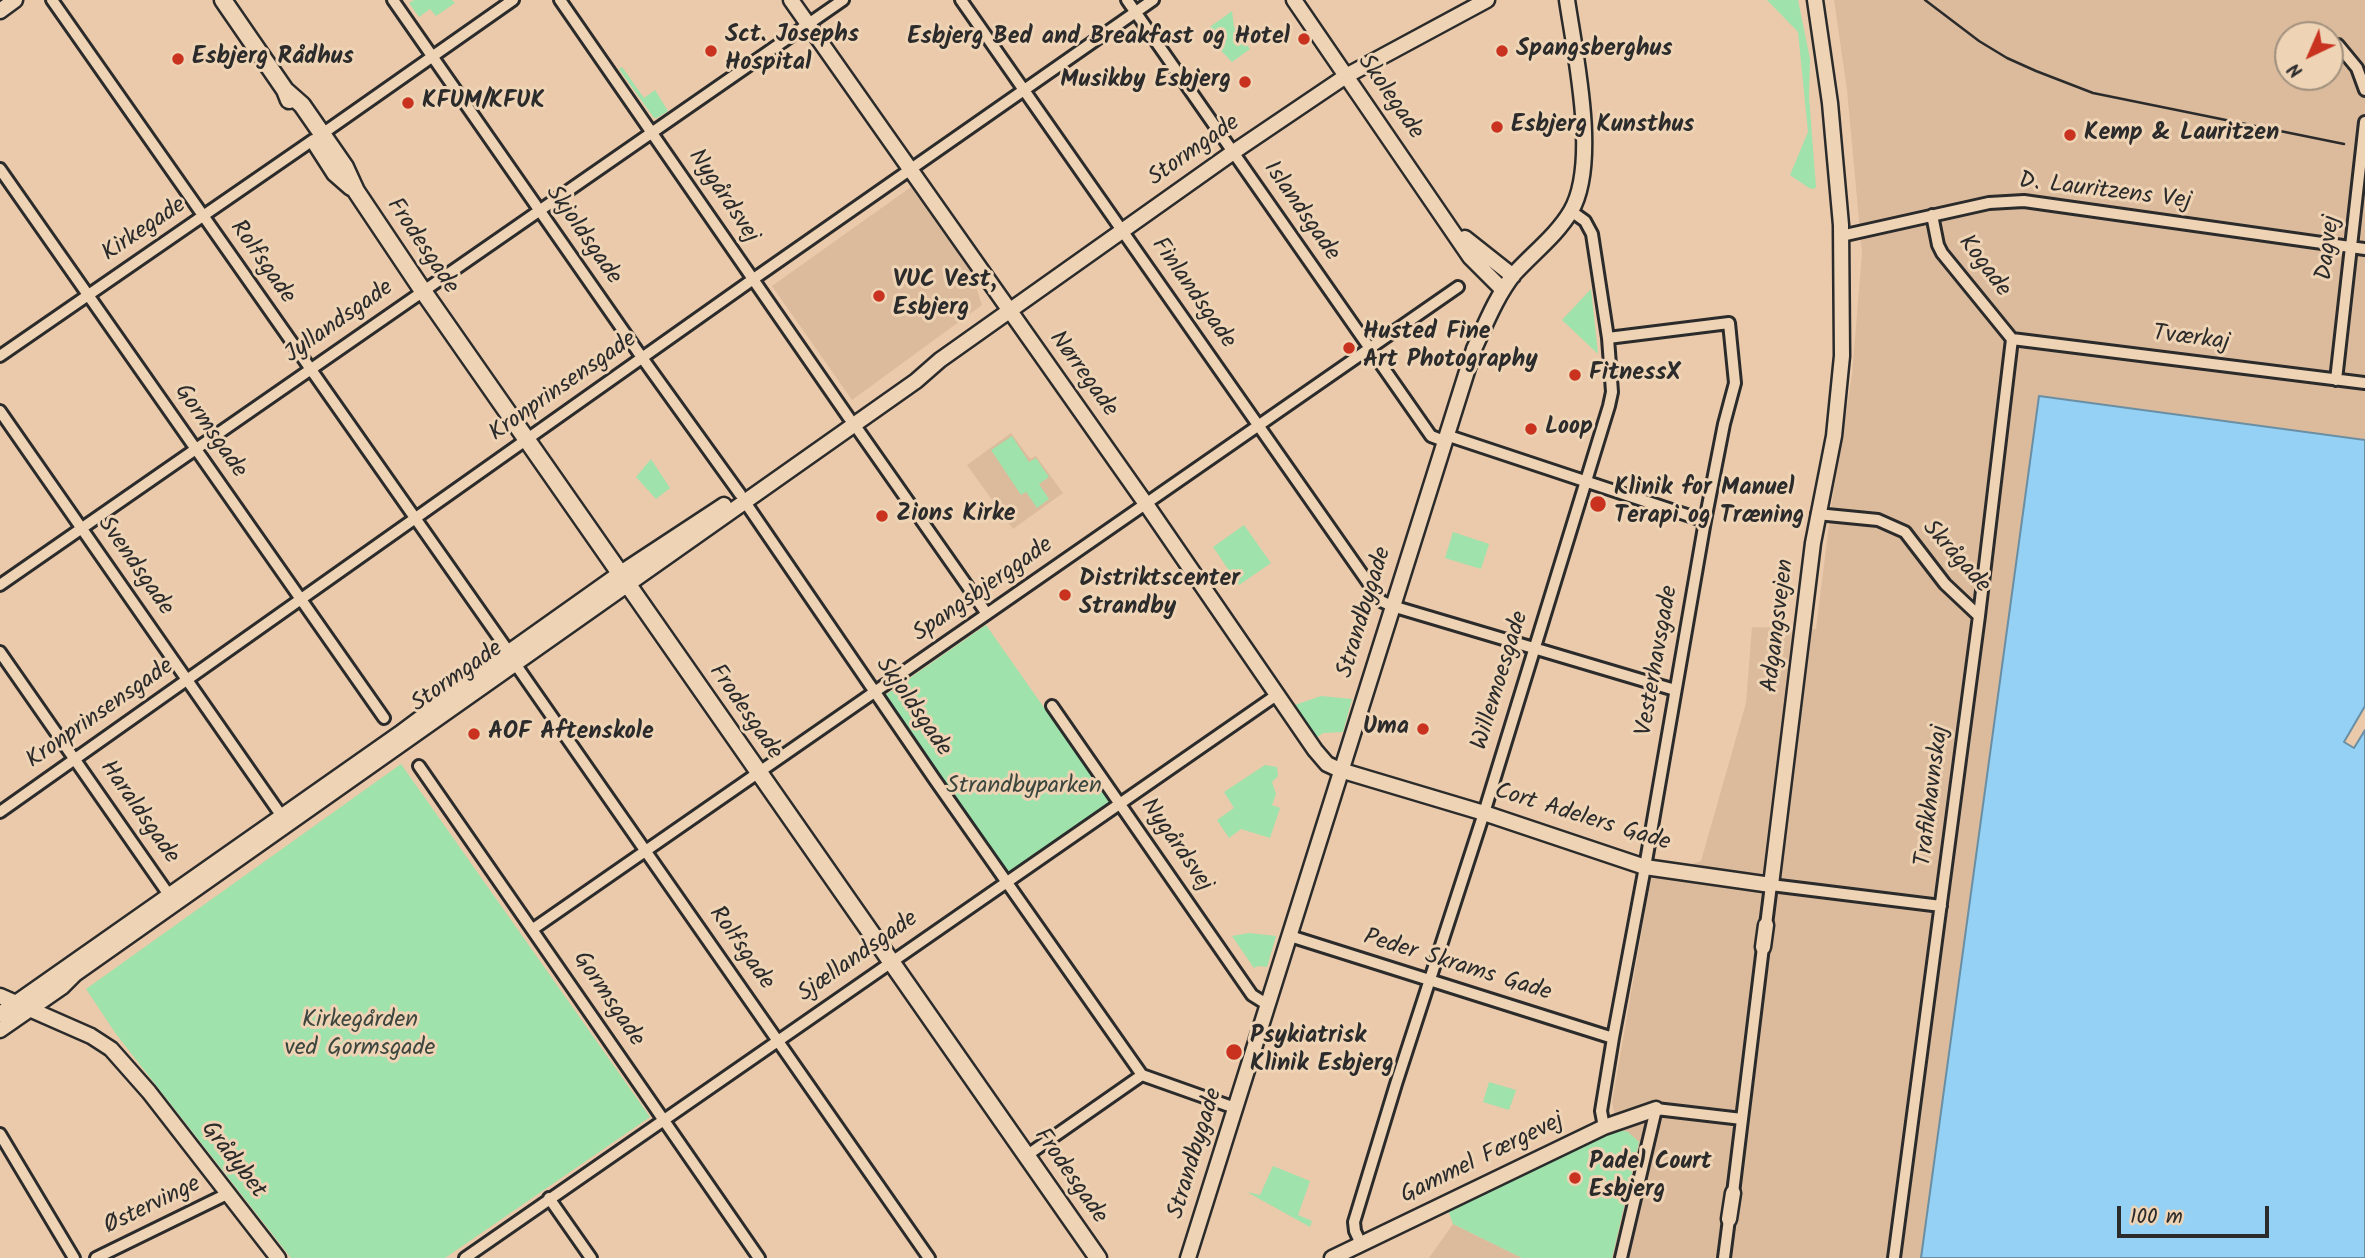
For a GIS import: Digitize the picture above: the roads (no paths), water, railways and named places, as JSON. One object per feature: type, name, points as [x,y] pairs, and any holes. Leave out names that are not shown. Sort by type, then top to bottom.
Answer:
[{"type":"main road","name":"Frodesgade","points":[[223,0],[285,90],[302,104],[318,137],[345,167],[356,191],[423,291],[1098,1258]]},
{"type":"street","points":[[0,11],[15,0]]},
{"type":"street","name":"Rolfsgade","points":[[52,0],[929,1258]]},
{"type":"street","name":"Skjoldsgade","points":[[393,0],[1142,1075]]},
{"type":"street","name":"Kirkegade","points":[[0,356],[204,217],[513,0]]},
{"type":"street","name":"Nygårdsvej","points":[[560,0],[752,280],[987,614]]},
{"type":"street","name":"Nørregade","points":[[791,0],[1146,503],[1315,750],[1327,764],[1340,770]]},
{"type":"street","name":"Jyllandsgade","points":[[0,585],[843,0]]},
{"type":"street","name":"Finlandsgade","points":[[961,0],[1376,594],[1381,601],[1392,606]]},
{"type":"street","name":"Islandsgade","points":[[1127,0],[1431,436],[1445,438]]},
{"type":"street","name":"Kronprinsensgade","points":[[0,811],[1153,0]]},
{"type":"street","name":"Skolegade","points":[[1294,0],[1471,257],[1503,290]]},
{"type":"street","name":"Stormgade","points":[[13,1007],[75,974],[623,579],[852,421],[916,381],[940,360],[1233,153],[1346,76],[1487,0]]},
{"type":"street","name":"Strandbygade","points":[[1188,1258],[1474,349],[1503,290],[1571,211],[1583,175],[1584,149],[1578,70],[1567,0]]},
{"type":"street","name":"Adgangsvejen","points":[[1724,1258],[1817,514],[1834,436],[1842,356],[1841,236],[1830,103],[1815,0]]},
{"type":"street","points":[[2344,52],[2357,68],[2365,90]]},
{"type":"street","name":"Dagvej","points":[[2336,380],[2365,122]]},
{"type":"street","name":"Gormsgade","points":[[0,169],[384,718]]},
{"type":"street","name":"D. Lauritzens Vej","points":[[1841,236],[1989,203],[2024,201],[2365,249]]},
{"type":"street","name":"Willemoesgade","points":[[1361,1244],[1354,1222],[1484,813],[1612,392],[1608,338],[1592,234],[1585,220],[1571,211]]},
{"type":"street","name":"Kogade","points":[[1932,215],[1942,253],[2012,339]]},
{"type":"street","name":"Skolegade","points":[[1448,222],[1479,251],[1513,276]]},
{"type":"street","name":"Spangsbjerggade","points":[[533,929],[1458,287]]},
{"type":"street","name":"Vesterhavsgade","points":[[1604,1127],[1601,1111],[1612,1038],[1645,867],[1704,521],[1735,383],[1729,323],[1608,338]]},
{"type":"street","name":"Tværkaj","points":[[2012,339],[2365,383]]},
{"type":"street","name":"Trafikhavnskaj","points":[[1894,1258],[1979,616],[2012,339]]},
{"type":"street","name":"Svendsgade","points":[[0,411],[281,816]]},
{"type":"street","points":[[1445,438],[1566,474],[1704,521]]},
{"type":"street","name":"Skrågade","points":[[1817,514],[1878,520],[1906,532],[1945,584],[1979,616]]},
{"type":"street","points":[[1392,606],[1675,690]]},
{"type":"street","name":"Haraldsgade","points":[[0,652],[169,895]]},
{"type":"street","name":"Stormgade","points":[[0,1030],[13,1007],[94,947],[512,658]]},
{"type":"street","name":"Sjællandsgade","points":[[465,1258],[1278,694]]},
{"type":"street","name":"Nygårdsvej","points":[[1052,706],[1252,995],[1268,1005]]},
{"type":"street","name":"Gormsgade","points":[[419,766],[759,1258]]},
{"type":"street","name":"Cort Adelers Gade","points":[[1340,770],[1484,813],[1645,867],[1941,906]]},
{"type":"street","name":"Peder Skrams Gade","points":[[1290,936],[1612,1038]]},
{"type":"street","points":[[0,1022],[13,1007]]},
{"type":"street","name":"Grådybet","points":[[13,1007],[90,1036],[111,1049],[149,1092],[278,1258]]},
{"type":"street","points":[[1026,1156],[1142,1075],[1235,1108]]},
{"type":"street","points":[[1620,1258],[1656,1109],[1742,1119]]},
{"type":"street","name":"Gammel Færgevej","points":[[1339,1257],[1604,1127],[1656,1109]]},
{"type":"street","points":[[0,1134],[74,1258]]},
{"type":"street","name":"Østervinge","points":[[96,1258],[229,1193]]},
{"type":"street","points":[[550,1198],[591,1258]]},
{"type":"water","points":[[2039,396],[2365,440],[2365,706],[2344,742],[2354,748],[2365,730],[2365,1258],[1921,1258]]},
{"type":"railway","points":[[1925,0],[1979,41],[2007,58],[2093,93],[2344,144]]},
{"type":"place","name":"Esbjerg Bed and Breakfast og Hotel","points":[[1304,39]]},
{"type":"place","name":"Sct. Josephs Hospital","points":[[711,51]]},
{"type":"place","name":"Spangsberghus","points":[[1502,51]]},
{"type":"place","name":"Esbjerg Rådhus","points":[[178,59]]},
{"type":"place","name":"Musikby Esbjerg","points":[[1245,82]]},
{"type":"place","name":"KFUM/KFUK","points":[[408,103]]},
{"type":"place","name":"Esbjerg Kunsthus","points":[[1497,127]]},
{"type":"place","name":"Kemp & Lauritzen","points":[[2070,135]]},
{"type":"place","name":"VUC Vest, Esbjerg","points":[[879,296]]},
{"type":"place","name":"Husted Fine Art Photography","points":[[1349,348]]},
{"type":"place","name":"FitnessX","points":[[1575,375]]},
{"type":"place","name":"Loop","points":[[1531,429]]},
{"type":"place","name":"Klinik for Manuel Terapi og Træning","points":[[1598,504]]},
{"type":"place","name":"Zions Kirke","points":[[882,516]]},
{"type":"place","name":"Distriktscenter Strandby","points":[[1065,595]]},
{"type":"place","name":"Uma","points":[[1423,729]]},
{"type":"place","name":"AOF Aftenskole","points":[[474,734]]},
{"type":"place","name":"Psykiatrisk Klinik Esbjerg","points":[[1234,1052]]},
{"type":"place","name":"Padel Court Esbjerg","points":[[1575,1178]]},
{"type":"park label","name":"Strandbyparken","points":[[1024,788]]},
{"type":"park label","name":"Kirkegården ved Gormsgade","points":[[360,1036]]}]
